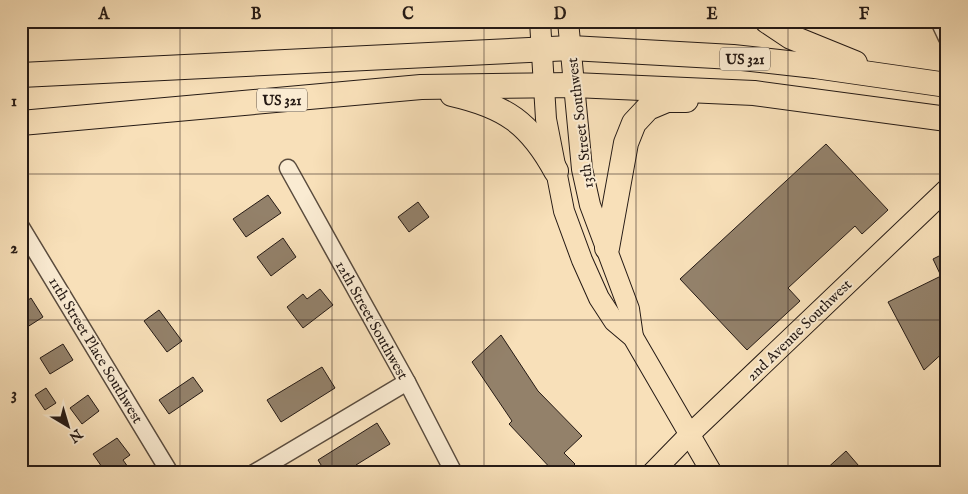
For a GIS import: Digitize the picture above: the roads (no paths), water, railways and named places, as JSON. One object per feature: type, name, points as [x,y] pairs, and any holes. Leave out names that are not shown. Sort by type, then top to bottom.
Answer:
[{"type":"highway","points":[[767,21],[790,36],[889,76]]},
{"type":"highway","name":"US 321","points":[[21,75],[571,48],[733,57],[815,66],[947,85]]},
{"type":"highway","name":"US 321","points":[[21,123],[421,88],[543,85],[754,94],[947,119]]},
{"type":"highway","points":[[421,88],[472,99],[493,106],[510,116],[537,140],[556,171]]},
{"type":"highway","points":[[607,248],[626,143],[638,118],[648,108],[667,100],[692,100],[754,94]]},
{"type":"main road","name":"13th Street Southwest","points":[[540,21],[546,119],[564,211],[582,260],[596,290],[614,321],[633,337],[712,473]]},
{"type":"main road","name":"13th Street Southwest","points":[[568,21],[582,169],[590,205],[629,309],[633,337]]},
{"type":"main road","name":"2nd Avenue Southwest","points":[[652,473],[689,435],[947,189]]},
{"type":"street","points":[[939,21],[947,38]]},
{"type":"street","name":"12th Street Southwest","points":[[288,168],[407,382],[454,473]]},
{"type":"street","name":"11th Street Place Southwest","points":[[21,227],[170,473]]},
{"type":"street","points":[[254,473],[407,382]]}]
